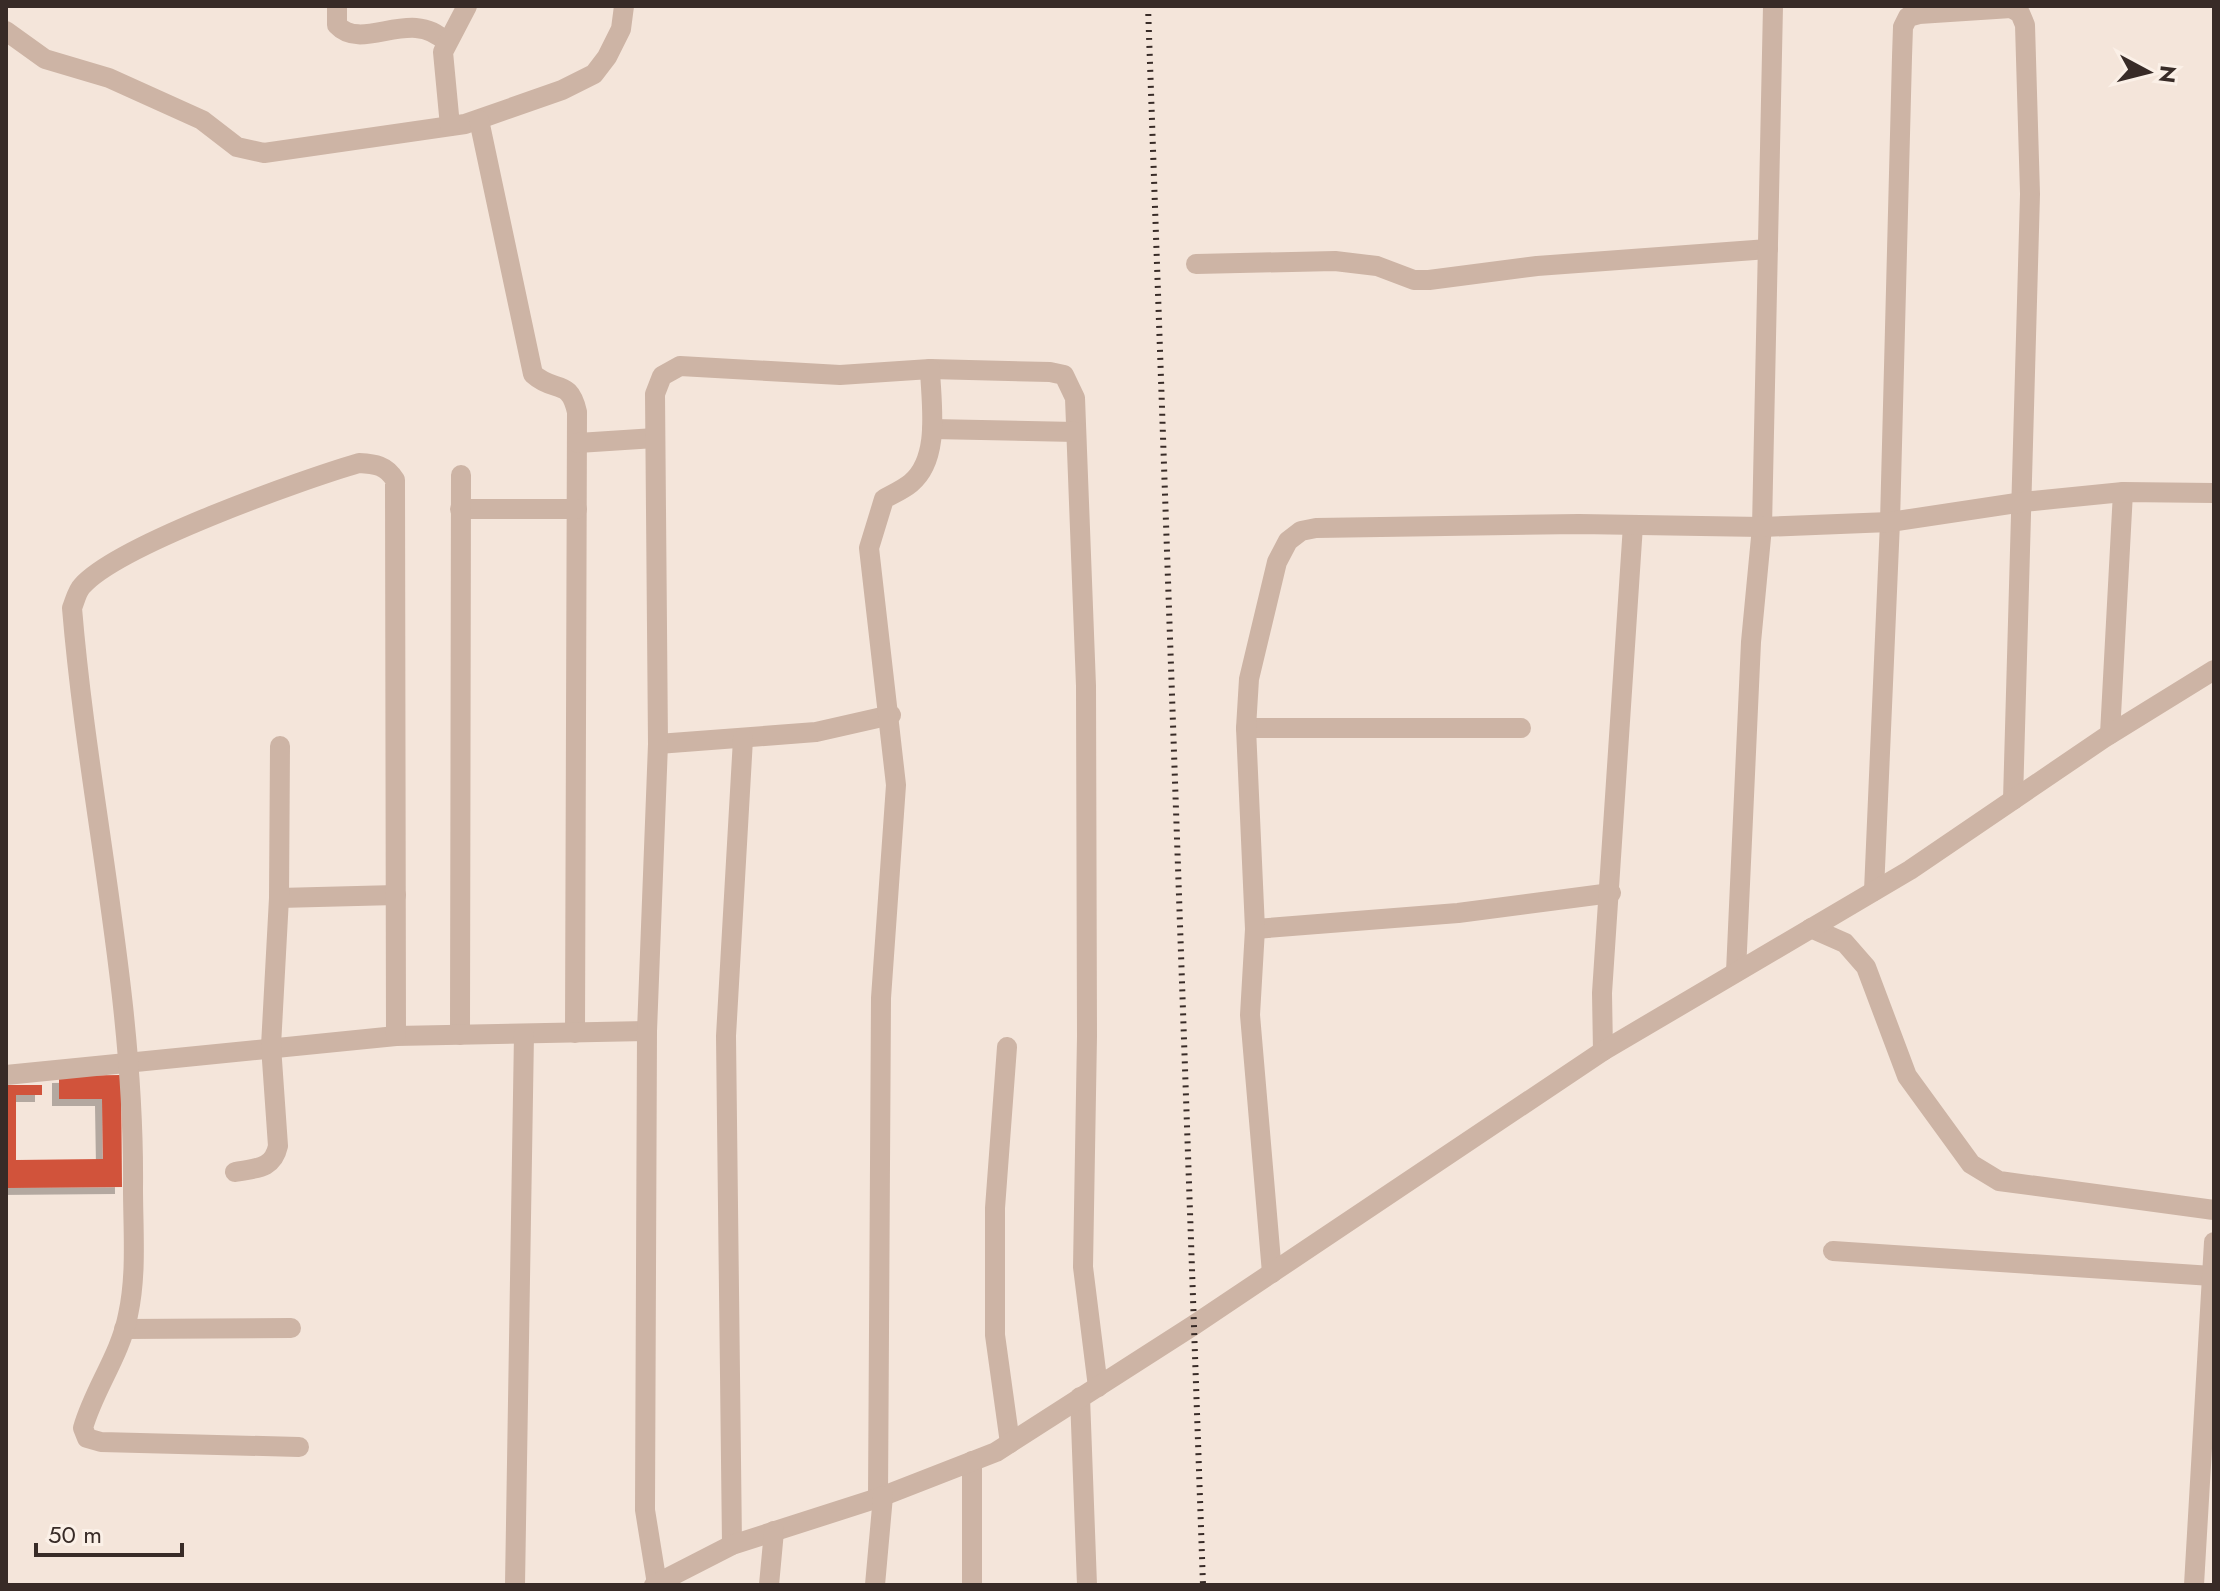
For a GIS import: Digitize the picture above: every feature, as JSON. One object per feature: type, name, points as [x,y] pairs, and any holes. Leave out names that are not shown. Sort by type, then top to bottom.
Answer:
[{"type":"street","points":[[337,6],[337,25],[349,33],[419,26],[435,31],[446,42]]},
{"type":"street","points":[[450,126],[443,52],[446,42],[458,29],[467,6]]},
{"type":"street","points":[[6,31],[45,59],[109,78],[202,120],[249,152],[450,126],[479,120],[562,90],[594,74],[621,29],[624,6]]},
{"type":"street","points":[[1736,972],[1751,642],[1762,527],[1773,6]]},
{"type":"street","points":[[1874,891],[1890,522],[1902,42],[1908,17],[2011,8],[2020,13],[2025,25],[2030,194],[2013,800]]},
{"type":"street","points":[[479,120],[533,374],[541,381],[566,388],[572,393],[578,443],[575,1033]]},
{"type":"street","points":[[1196,264],[1335,261],[1377,266],[1414,280],[1429,280],[1537,266],[1768,249]]},
{"type":"street","points":[[1087,1585],[1089,1392],[1083,1267],[1087,1036],[1086,686],[1075,398],[1071,385],[1064,375],[1050,372],[930,369],[840,375],[680,366],[662,376],[655,394],[658,744],[647,1031],[645,1510],[655,1584],[732,1545],[880,1497],[1010,1443],[1089,1392],[1272,1273],[1603,1051],[1874,891],[2110,734],[2214,670]]},
{"type":"street","points":[[875,1585],[880,1497],[881,998],[896,785],[891,715],[869,548],[884,499],[912,482],[921,472],[932,429],[930,369]]},
{"type":"street","points":[[932,429],[1076,432]]},
{"type":"street","points":[[578,443],[655,438]]},
{"type":"street","points":[[299,1447],[101,1442],[87,1438],[83,1428],[118,1352],[132,1284],[131,1060],[72,608],[81,587],[110,564],[189,527],[359,463],[375,464],[389,470],[395,480],[396,1036]]},
{"type":"street","points":[[460,1035],[461,475]]},
{"type":"street","points":[[1272,1273],[1250,1015],[1255,929],[1246,728],[1249,679],[1277,562],[1288,541],[1301,531],[1633,525],[1762,527],[1890,522],[2023,502],[2123,492],[2214,493]]},
{"type":"street","points":[[2110,734],[2123,492]]},
{"type":"street","points":[[460,509],[577,509]]},
{"type":"street","points":[[1603,1051],[1602,993],[1633,525]]},
{"type":"street","points":[[658,744],[816,732],[891,715]]},
{"type":"street","points":[[1246,728],[1521,728]]},
{"type":"street","points":[[732,1545],[726,1036],[743,739]]},
{"type":"street","points":[[235,1172],[266,1167],[275,1157],[278,1146],[271,1046],[279,898],[280,746]]},
{"type":"street","points":[[1255,929],[1458,913],[1611,893]]},
{"type":"street","points":[[279,898],[396,895]]},
{"type":"street","points":[[1811,928],[1845,943],[1861,960],[1907,1076],[1971,1164],[1984,1175],[2034,1187],[2214,1210]]},
{"type":"street","points":[[6,1073],[396,1036],[647,1031]]},
{"type":"street","points":[[515,1585],[524,1034]]},
{"type":"street","points":[[1007,1047],[995,1208],[995,1335],[1010,1443]]},
{"type":"street","points":[[2194,1585],[2214,1242]]},
{"type":"street","points":[[1833,1251],[2212,1276]]},
{"type":"street","points":[[124,1329],[291,1328]]},
{"type":"street","points":[[972,1461],[972,1585]]},
{"type":"street","points":[[769,1585],[774,1531]]},
{"type":"building","points":[[121,1075],[122,1187],[6,1188],[6,1085],[42,1085],[42,1095],[16,1095],[16,1160],[103,1159],[102,1099],[59,1099],[59,1076]]},
{"type":"railway","points":[[1148,6],[1203,1585]]}]
